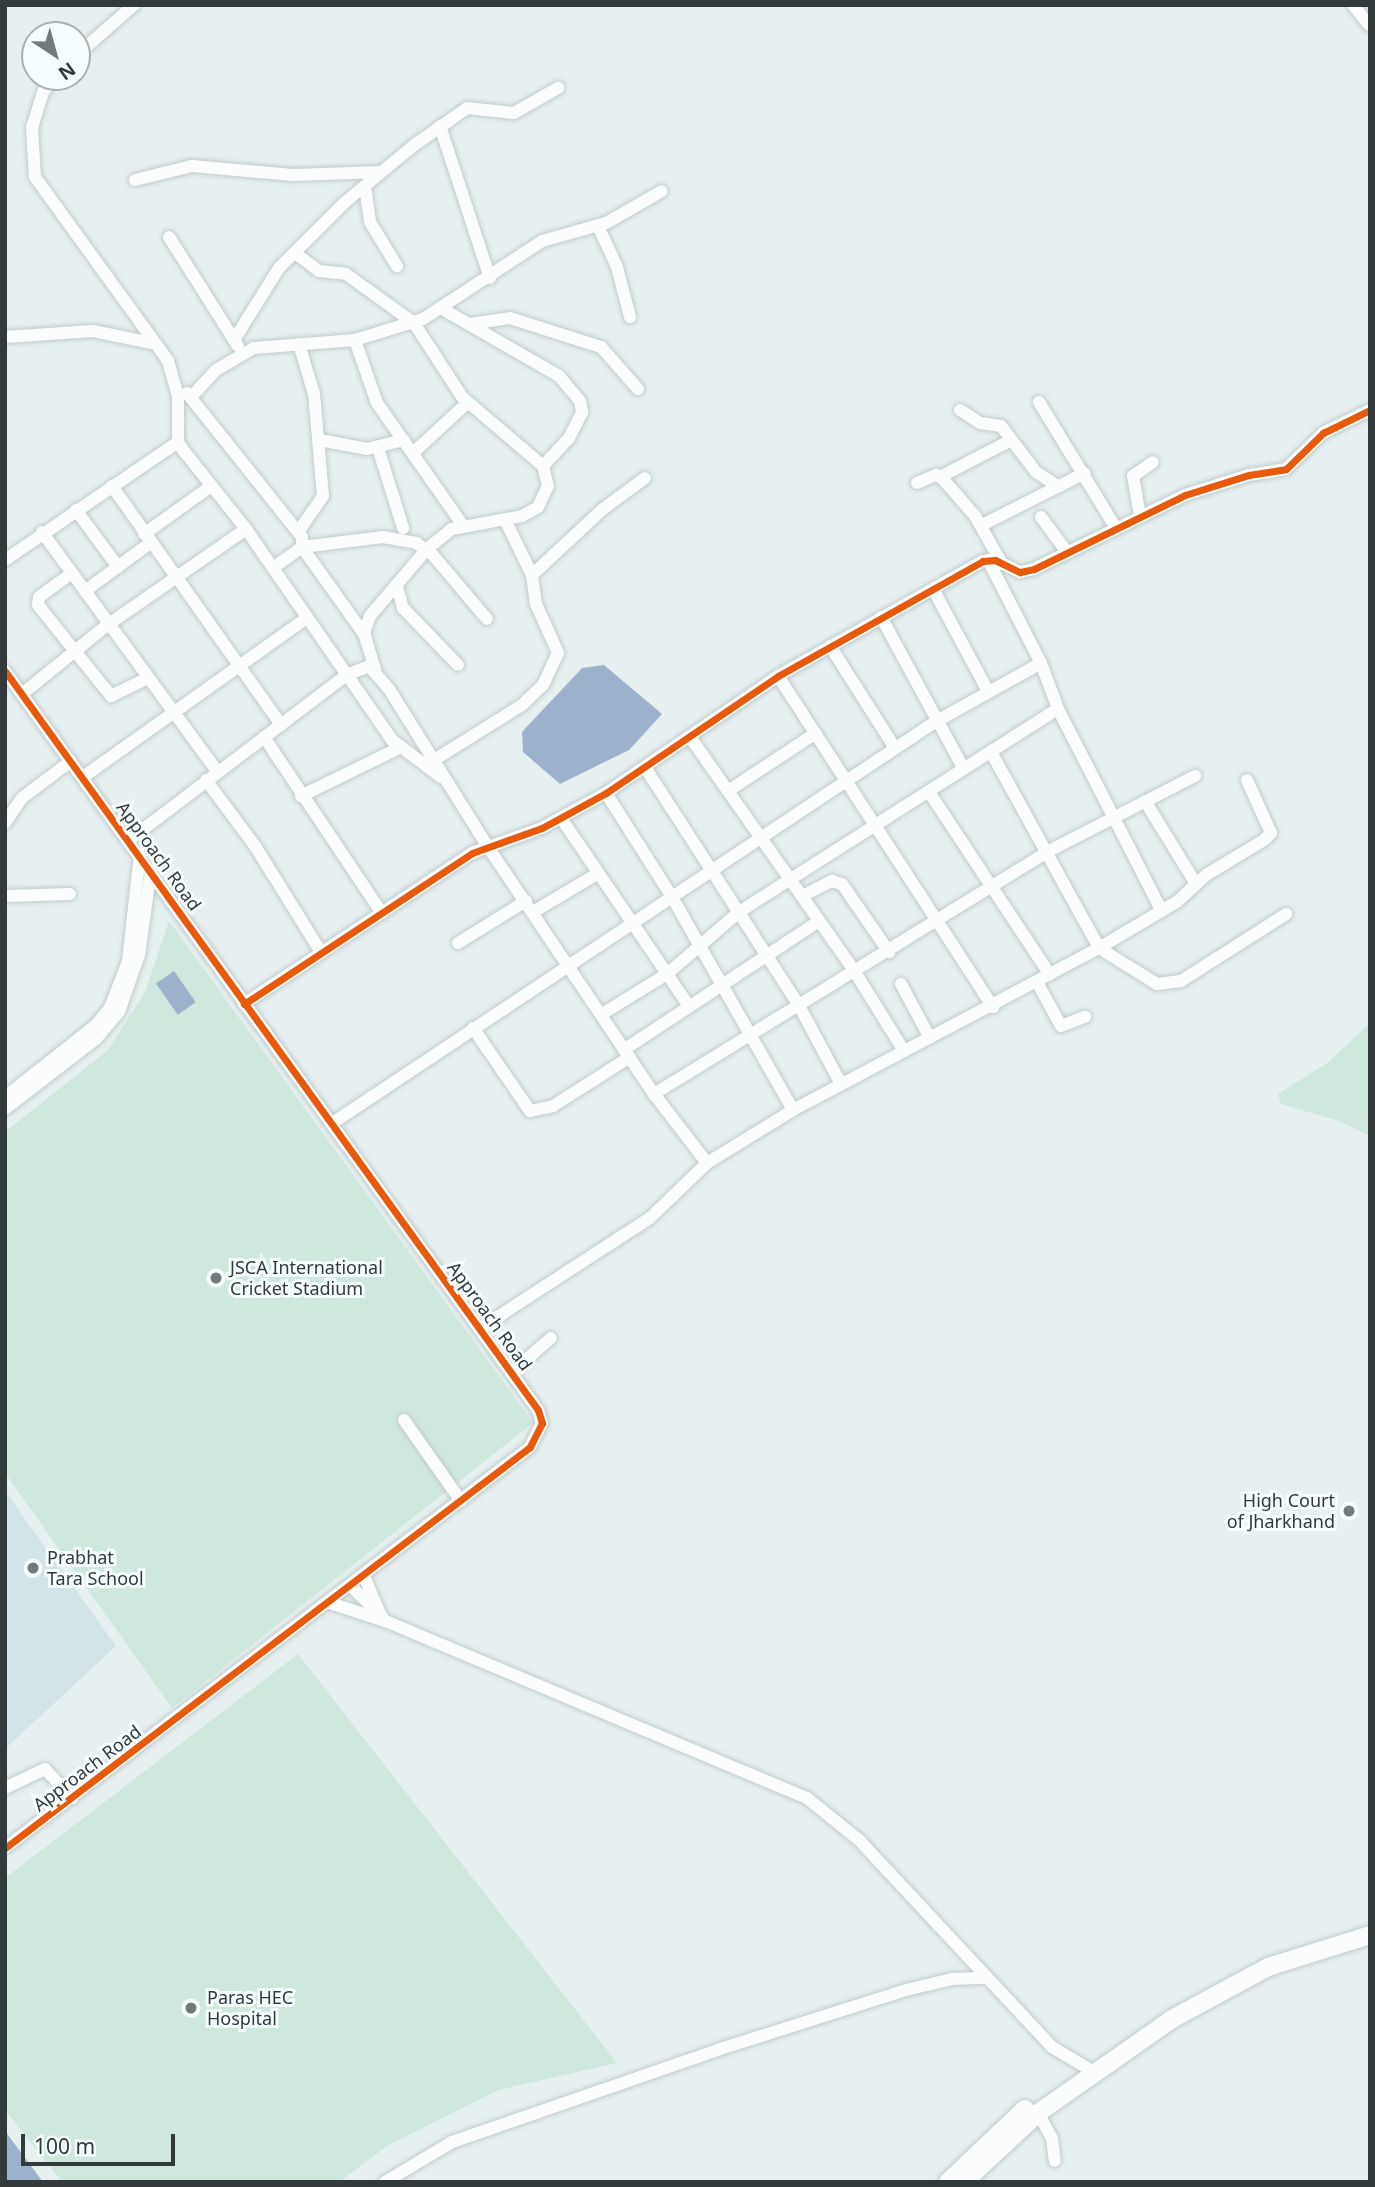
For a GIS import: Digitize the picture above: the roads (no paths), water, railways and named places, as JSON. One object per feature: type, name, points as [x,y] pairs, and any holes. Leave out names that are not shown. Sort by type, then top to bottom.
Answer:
[{"type":"main road","points":[[948,2182],[1023,2111],[1088,2070],[1160,2019],[1172,2019],[1268,1967],[1370,1935]]},
{"type":"main road","points":[[964,2182],[1088,2070]]},
{"type":"street","points":[[91,43],[134,5]]},
{"type":"street","points":[[1353,5],[1370,26]]},
{"type":"street","points":[[234,340],[266,285],[295,253],[365,186],[440,126],[467,108],[522,110],[558,88]]},
{"type":"street","points":[[44,91],[32,127],[35,177],[156,344],[174,376],[298,532],[302,547],[364,634],[375,670],[488,847],[570,965],[654,1094],[707,1163]]},
{"type":"street","points":[[440,126],[491,278]]},
{"type":"street","points":[[135,180],[192,166],[293,175],[381,172]]},
{"type":"street","points":[[365,186],[370,222],[397,266]]},
{"type":"street","points":[[191,397],[216,370],[242,352],[355,340],[414,323],[444,310],[555,235],[598,226],[662,191]]},
{"type":"street","points":[[598,226],[617,267],[630,317]]},
{"type":"street","points":[[169,237],[242,352]]},
{"type":"street","points":[[295,253],[319,271],[345,274],[414,323],[468,402],[543,466],[548,486],[545,499],[530,513],[505,520],[462,524],[427,549],[366,621],[364,634]]},
{"type":"street","points":[[444,310],[559,376],[580,401],[580,422],[543,466]]},
{"type":"street","points":[[470,324],[510,318],[601,348],[638,389]]},
{"type":"street","points":[[5,337],[93,331],[156,344]]},
{"type":"street","points":[[355,340],[377,403],[462,524]]},
{"type":"street","points":[[298,532],[323,496],[314,394],[299,344]]},
{"type":"street","points":[[174,376],[178,442],[246,529],[346,676],[399,748],[447,781]]},
{"type":"street","points":[[413,453],[468,402]]},
{"type":"street","points":[[1039,402],[1085,473],[1116,528]]},
{"type":"street","points":[[960,410],[980,423],[997,423],[1036,472],[1059,487]]},
{"type":"street","points":[[244,1004],[488,847],[561,818],[606,793],[646,769],[778,676],[933,589],[995,561],[1025,572],[1185,495],[1249,475],[1286,469],[1323,433],[1370,410]]},
{"type":"street","points":[[320,440],[378,448],[404,440]]},
{"type":"street","points":[[917,483],[940,477],[1011,440]]},
{"type":"street","points":[[5,560],[42,532],[178,442]]},
{"type":"street","points":[[378,448],[403,528]]},
{"type":"street","points":[[1140,516],[1133,476],[1153,462]]},
{"type":"street","points":[[982,525],[1085,473]]},
{"type":"street","points":[[940,477],[982,525],[1058,709],[1162,911]]},
{"type":"street","points":[[532,575],[603,509],[645,478]]},
{"type":"street","points":[[112,486],[174,580],[281,725]]},
{"type":"street","points":[[85,591],[118,567],[211,486]]},
{"type":"street","points":[[76,510],[118,567]]},
{"type":"street","points":[[1041,517],[1067,552]]},
{"type":"street","points":[[434,760],[522,705],[543,685],[555,663],[557,642],[536,604],[532,575],[505,520]]},
{"type":"street","points":[[22,694],[106,626],[246,529]]},
{"type":"street","points":[[42,532],[85,591],[106,626],[217,771]]},
{"type":"street","points":[[273,568],[302,547],[396,537],[427,549],[487,619]]},
{"type":"street","points":[[72,573],[37,601],[111,696],[146,679]]},
{"type":"street","points":[[397,586],[403,608],[458,665]]},
{"type":"street","points":[[933,589],[988,691]]},
{"type":"street","points":[[881,617],[935,722],[964,769]]},
{"type":"street","points":[[83,777],[307,618]]},
{"type":"street","points":[[830,646],[895,748]]},
{"type":"street","points":[[331,1124],[935,722],[1041,663]]},
{"type":"street","points":[[129,840],[346,676],[362,667],[375,670]]},
{"type":"street","name":"Approach Road","points":[[5,671],[538,1410],[542,1423],[530,1447],[5,1849]]},
{"type":"street","points":[[778,676],[993,1007]]},
{"type":"street","points":[[602,1014],[667,974],[738,912],[1058,709]]},
{"type":"street","points":[[728,791],[816,733]]},
{"type":"street","points":[[264,737],[301,796],[382,913]]},
{"type":"street","points":[[690,737],[855,972],[904,1051]]},
{"type":"street","points":[[301,796],[399,748]]},
{"type":"street","points":[[990,752],[1099,948],[1157,984],[1168,985],[1286,914]]},
{"type":"street","points":[[5,823],[22,798],[71,761]]},
{"type":"street","points":[[646,769],[798,1004],[841,1084]]},
{"type":"street","points":[[654,1094],[750,1033],[889,952],[1045,853],[1195,776]]},
{"type":"street","points":[[206,780],[255,846],[321,952]]},
{"type":"street","points":[[479,1329],[650,1219],[707,1163],[793,1110],[993,1007],[1162,911],[1270,833],[1247,780]]},
{"type":"street","points":[[929,792],[1050,975]]},
{"type":"street","points":[[606,793],[701,946],[793,1110]]},
{"type":"street","points":[[1145,801],[1196,884]]},
{"type":"street","points":[[561,818],[689,1006]]},
{"type":"street","points":[[5,1097],[96,1025],[110,1007],[128,961],[139,854]]},
{"type":"street","points":[[5,1109],[96,1039],[119,1012],[139,955],[151,870]]},
{"type":"street","points":[[458,943],[597,874]]},
{"type":"street","points":[[802,896],[832,881],[842,884],[889,952]]},
{"type":"street","points":[[5,896],[70,894]]},
{"type":"street","points":[[473,1028],[530,1111],[553,1105],[722,982],[819,921]]},
{"type":"street","points":[[1038,982],[1061,1026],[1085,1017]]},
{"type":"street","points":[[901,984],[930,1038]]},
{"type":"street","points":[[511,1373],[551,1338]]},
{"type":"street","points":[[404,1420],[461,1501]]},
{"type":"street","points":[[364,1576],[385,1620]]},
{"type":"street","points":[[351,1586],[385,1620],[807,1798],[859,1840],[1052,2047],[1088,2070]]},
{"type":"street","points":[[327,1605],[372,1625],[385,1620]]},
{"type":"street","points":[[5,1788],[45,1769],[72,1798]]},
{"type":"street","points":[[385,2182],[452,2142],[705,2054],[906,1990],[952,1979],[985,1978]]},
{"type":"street","points":[[1038,2113],[1052,2138],[1055,2161]]},
{"type":"water","points":[[604,665],[662,714],[629,750],[560,784],[523,752],[522,732],[582,668]]},
{"type":"water","points":[[174,971],[196,1002],[178,1015],[156,984]]},
{"type":"water","points":[[5,2131],[43,2182],[5,2182]]},
{"type":"place","name":"JSCA International Cricket Stadium","points":[[216,1278]]},
{"type":"place","name":"High Court of Jharkhand","points":[[1349,1511]]},
{"type":"place","name":"Prabhat Tara School","points":[[33,1568]]},
{"type":"place","name":"Paras HEC Hospital","points":[[191,2008]]}]
